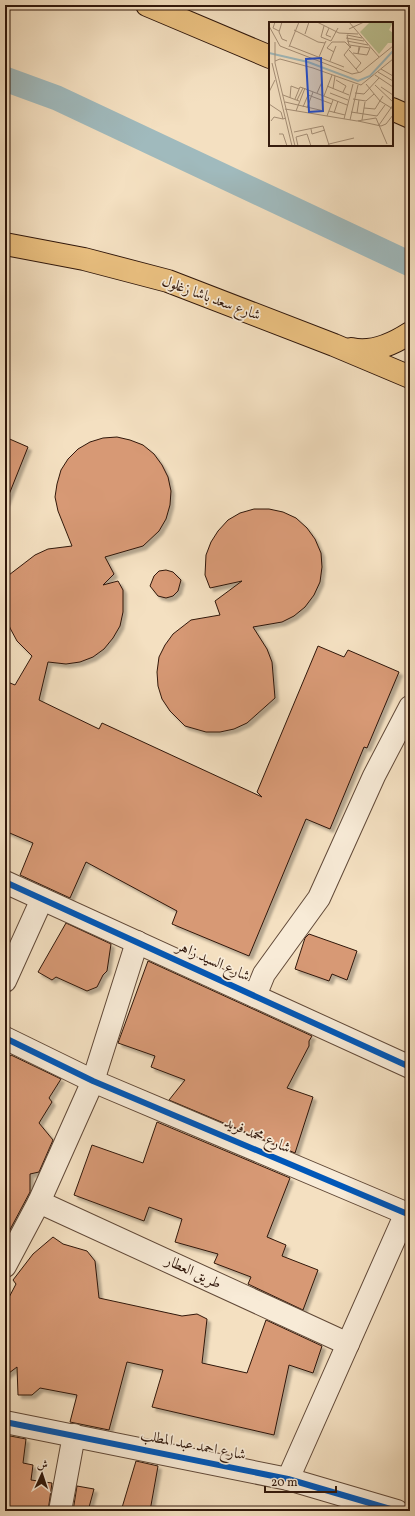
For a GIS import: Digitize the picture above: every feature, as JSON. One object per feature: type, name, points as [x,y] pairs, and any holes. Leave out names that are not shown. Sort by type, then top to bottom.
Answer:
[{"type":"highway","points":[[147,5],[178,12],[269,58]]},
{"type":"highway","points":[[393,109],[410,117]]},
{"type":"highway","name":"شارع سعد باشا زغلول","points":[[5,244],[84,258],[168,281],[334,345],[410,377]]},
{"type":"highway","points":[[334,345],[354,350],[375,350],[394,343],[410,333]]},
{"type":"street","points":[[255,996],[264,974],[319,898],[374,776],[410,707]]},
{"type":"street","name":"شارع السيد زاهر","points":[[5,882],[410,1067]]},
{"type":"street","points":[[5,980],[42,899]]},
{"type":"street","points":[[5,1266],[39,1202],[93,1081],[137,942]]},
{"type":"street","name":"شارع محمد فريد","points":[[5,1038],[93,1081],[408,1214]]},
{"type":"street","name":"طريق العطار","points":[[39,1202],[348,1344]]},
{"type":"street","points":[[288,1479],[408,1214]]},
{"type":"street","name":"شارع احمد عبد المطلب","points":[[5,1422],[288,1479],[397,1511]]},
{"type":"street","points":[[60,1511],[74,1436]]},
{"type":"building","points":[[5,437],[28,447],[6,502],[5,502]]},
{"type":"building","points":[[117,437],[143,445],[154,454],[162,465],[168,477],[171,491],[170,505],[166,519],[159,531],[143,546],[105,557],[114,574],[103,585],[118,581],[123,590],[123,612],[120,626],[104,649],[93,657],[80,662],[66,664],[48,662],[39,700],[99,729],[102,723],[262,797],[257,792],[318,646],[344,657],[348,650],[399,672],[367,748],[364,747],[330,829],[306,819],[249,956],[172,924],[177,911],[86,862],[70,898],[20,875],[33,843],[5,831],[5,681],[15,685],[32,656],[17,641],[10,628],[6,615],[5,578],[35,555],[48,549],[72,546],[58,511],[55,497],[61,470],[68,459],[78,449],[90,442],[103,438]]},
{"type":"building","points":[[254,509],[269,509],[283,512],[296,518],[307,528],[315,539],[321,553],[322,567],[320,582],[314,595],[305,607],[294,616],[282,622],[253,627],[267,649],[272,662],[275,698],[247,723],[234,729],[220,732],[206,732],[185,726],[170,711],[162,699],[158,686],[157,672],[159,657],[173,634],[191,620],[220,615],[215,601],[242,581],[210,588],[205,575],[206,555],[211,542],[228,520],[240,513]]},
{"type":"building","points":[[166,570],[173,572],[181,580],[178,591],[173,596],[166,598],[158,596],[150,586],[154,576],[159,571]]},
{"type":"building","points":[[66,923],[111,944],[107,971],[103,975],[97,987],[87,991],[56,977],[52,980],[38,972]]},
{"type":"building","points":[[309,934],[357,951],[347,980],[332,974],[329,981],[295,969],[305,938]]},
{"type":"building","points":[[148,961],[312,1036],[309,1041],[309,1046],[287,1088],[313,1097],[295,1153],[169,1100],[185,1080],[151,1067],[155,1056],[118,1043]]},
{"type":"building","points":[[11,1055],[61,1079],[49,1098],[52,1102],[39,1123],[53,1140],[39,1172],[30,1174],[30,1192],[5,1239],[5,1062]]},
{"type":"building","points":[[157,1122],[290,1178],[267,1237],[286,1245],[282,1256],[318,1270],[303,1310],[248,1284],[251,1277],[214,1263],[218,1254],[175,1242],[182,1219],[149,1207],[144,1221],[74,1195],[92,1145],[143,1163]]},
{"type":"building","points":[[53,1237],[63,1244],[87,1251],[95,1261],[99,1298],[182,1316],[197,1314],[207,1319],[202,1363],[247,1373],[266,1320],[322,1346],[313,1373],[289,1365],[274,1435],[152,1407],[163,1370],[127,1362],[109,1430],[70,1422],[77,1395],[40,1388],[32,1395],[18,1395],[17,1367],[5,1376],[5,1305],[16,1284],[13,1280],[33,1254]]},
{"type":"building","points":[[5,1435],[26,1439],[23,1463],[33,1465],[31,1480],[52,1483],[48,1511],[5,1511]]},
{"type":"building","points":[[136,1461],[158,1466],[150,1511],[121,1511]]},
{"type":"building","points":[[77,1486],[94,1489],[88,1511],[73,1511]]},
{"type":"waterway","points":[[5,79],[57,98],[410,264]]},
{"type":"cycle path","points":[[5,882],[410,1067]]},
{"type":"cycle path","points":[[5,1038],[93,1081],[410,1215]]},
{"type":"cycle path","points":[[5,1422],[288,1479],[397,1511]]}]
